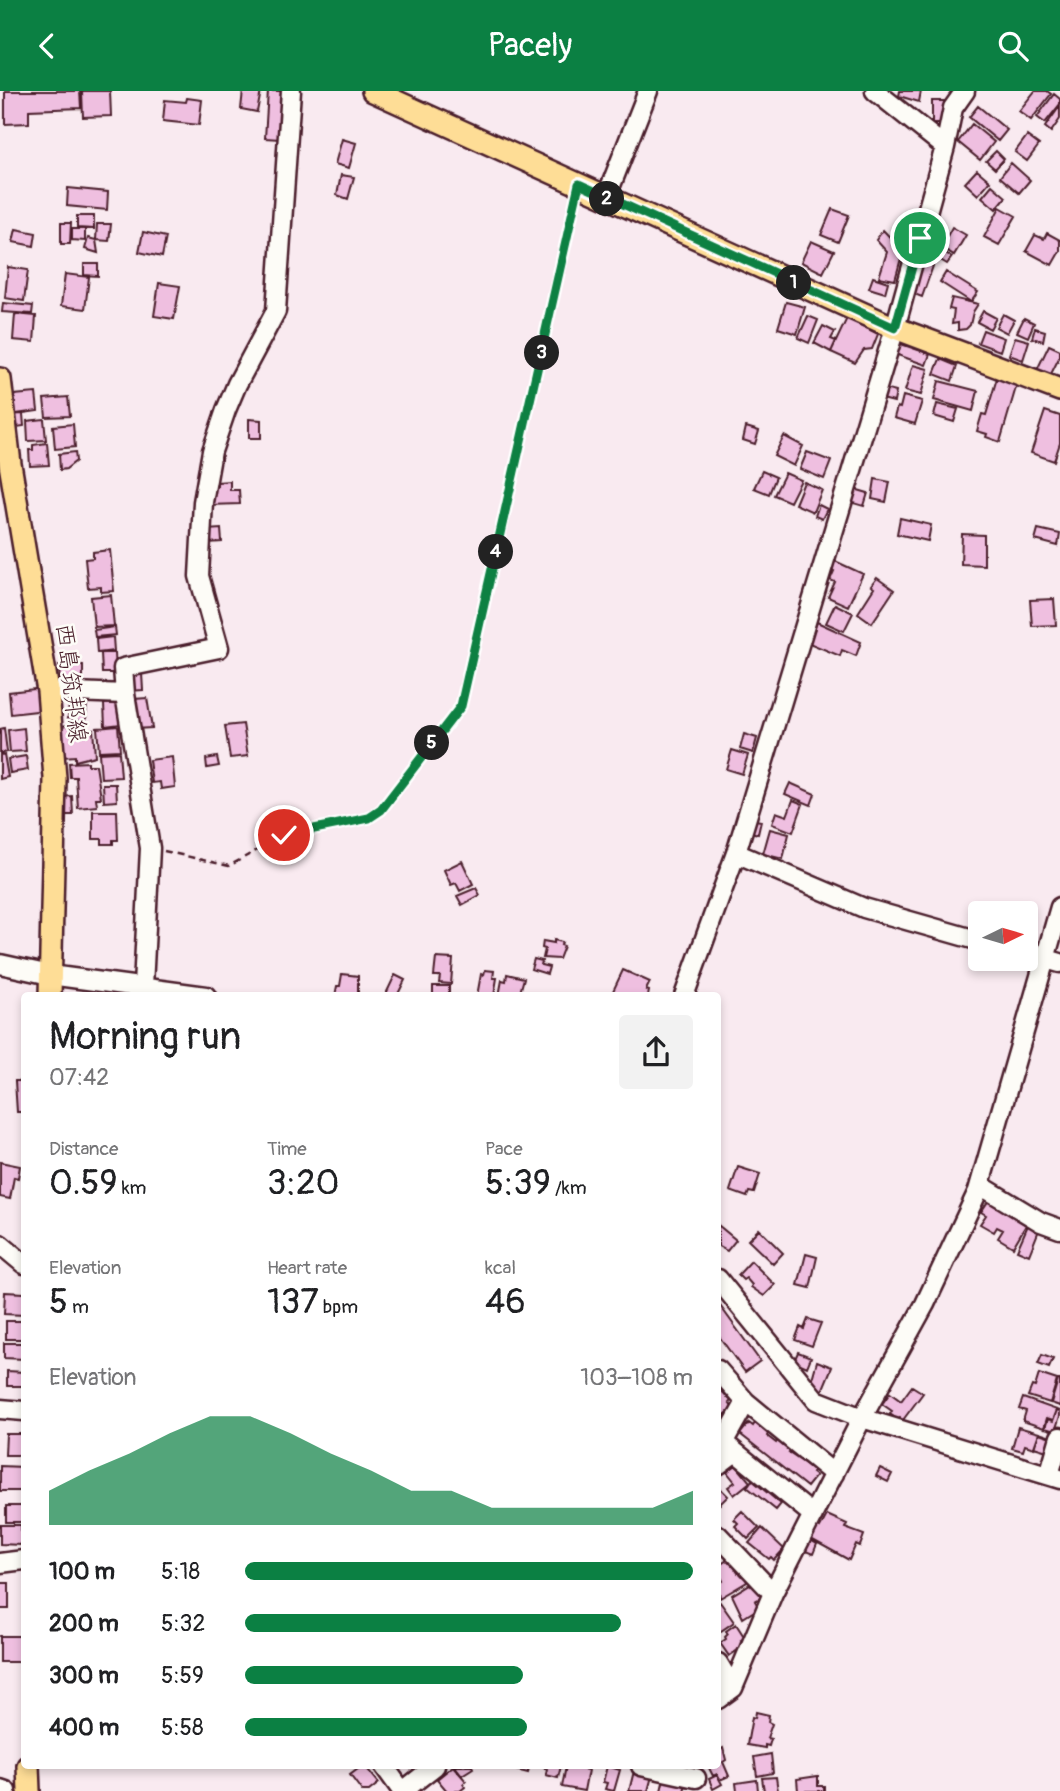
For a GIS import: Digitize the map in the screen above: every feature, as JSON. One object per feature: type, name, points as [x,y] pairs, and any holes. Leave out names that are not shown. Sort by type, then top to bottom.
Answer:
[{"type":"main road","points":[[373,91],[895,328],[1060,390]]},
{"type":"main road","name":"西島筑邦線","points":[[0,379],[10,464],[48,691],[55,778],[50,986]]},
{"type":"main road","points":[[28,1769],[29,1791]]},
{"type":"street","points":[[143,986],[150,848],[123,668],[219,648],[199,576],[203,502],[212,451],[226,410],[276,311],[291,91]]},
{"type":"street","points":[[607,198],[648,91]]},
{"type":"street","points":[[875,91],[945,148]]},
{"type":"street","points":[[685,992],[736,853],[895,328],[945,148],[953,108],[965,91]]},
{"type":"street","points":[[48,691],[125,694]]},
{"type":"street","points":[[736,853],[864,908],[968,938]]},
{"type":"street","points":[[721,1697],[733,1688],[773,1593],[862,1418],[925,1304],[980,1185],[1053,961],[1060,907]]},
{"type":"street","points":[[0,964],[50,986],[143,986],[180,992]]},
{"type":"street","points":[[980,1185],[1041,1222],[1060,1229]]},
{"type":"street","points":[[0,1244],[21,1262]]},
{"type":"street","points":[[721,1283],[816,1400],[862,1418],[1054,1477],[1060,1437]]},
{"type":"street","points":[[721,1373],[746,1402],[834,1474]]},
{"type":"street","points":[[746,1402],[725,1445],[813,1515]]},
{"type":"street","points":[[0,1409],[21,1411]]},
{"type":"street","points":[[723,1553],[773,1593]]},
{"type":"street","points":[[0,1563],[21,1560]]},
{"type":"street","points":[[721,1669],[733,1688]]},
{"type":"street","points":[[386,1769],[403,1791],[431,1769]]},
{"type":"street","points":[[655,1769],[696,1778]]},
{"type":"street","points":[[0,1789],[6,1791]]},
{"type":"path","points":[[150,848],[229,866],[284,835],[369,818],[381,810],[461,706],[579,184]]},
{"type":"building","points":[[5,91],[80,91],[81,108],[29,110],[29,123],[5,124]]},
{"type":"building","points":[[82,91],[110,91],[111,116],[83,117]]},
{"type":"building","points":[[243,91],[261,91],[257,112],[241,109]]},
{"type":"building","points":[[268,91],[284,91],[280,139],[265,138]]},
{"type":"building","points":[[900,91],[921,91],[919,102],[899,96]]},
{"type":"building","points":[[1035,91],[1047,91],[1051,94],[1031,120],[1019,111]]},
{"type":"building","points":[[1054,94],[1060,99],[1060,104],[1045,123],[1037,117]]},
{"type":"building","points":[[187,98],[202,100],[199,125],[163,121],[165,100],[186,102]]},
{"type":"building","points":[[932,101],[947,101],[947,124],[932,124]]},
{"type":"building","points":[[978,106],[1007,130],[998,141],[969,117]]},
{"type":"building","points":[[1060,106],[1060,119],[1051,132],[1045,127]]},
{"type":"building","points":[[972,124],[994,142],[980,160],[958,142]]},
{"type":"building","points":[[1027,136],[1039,145],[1027,161],[1015,152]]},
{"type":"building","points":[[342,139],[356,143],[349,168],[335,164]]},
{"type":"building","points":[[996,151],[1004,159],[995,169],[986,161]]},
{"type":"building","points":[[1011,163],[1030,180],[1019,193],[1000,177]]},
{"type":"building","points":[[977,170],[990,181],[978,195],[965,183]]},
{"type":"building","points":[[341,175],[354,177],[348,199],[337,195]]},
{"type":"building","points":[[992,185],[1006,197],[996,209],[982,197]]},
{"type":"building","points":[[68,188],[108,192],[107,210],[67,206]]},
{"type":"building","points":[[1000,207],[1016,216],[999,245],[984,237]]},
{"type":"building","points":[[832,209],[849,215],[838,242],[821,235]]},
{"type":"building","points":[[77,216],[94,216],[94,229],[77,228]]},
{"type":"building","points":[[61,223],[71,223],[70,244],[61,244]]},
{"type":"building","points":[[97,224],[111,224],[109,241],[96,240]]},
{"type":"building","points":[[952,227],[966,235],[954,255],[941,247]]},
{"type":"building","points":[[16,229],[36,233],[34,246],[13,242]]},
{"type":"building","points":[[72,229],[85,229],[85,241],[72,240]]},
{"type":"building","points":[[932,229],[941,234],[934,246],[952,257],[947,264],[921,248]]},
{"type":"building","points":[[883,230],[903,251],[895,280],[879,277],[887,252],[876,240]]},
{"type":"building","points":[[143,232],[166,237],[162,257],[139,252]]},
{"type":"building","points":[[1047,233],[1060,240],[1060,251],[1052,265],[1026,251],[1035,235],[1044,239]]},
{"type":"building","points":[[88,238],[96,240],[98,253],[85,249]]},
{"type":"building","points":[[811,241],[834,251],[823,273],[801,262]]},
{"type":"building","points":[[920,262],[933,266],[922,297],[909,292]]},
{"type":"building","points":[[84,264],[98,264],[98,276],[84,275]]},
{"type":"building","points":[[8,267],[28,270],[24,301],[5,298]]},
{"type":"building","points":[[946,272],[978,292],[971,302],[940,282]]},
{"type":"building","points":[[65,274],[89,277],[85,309],[61,306]]},
{"type":"building","points":[[873,277],[888,282],[885,293],[869,288]]},
{"type":"building","points":[[159,283],[180,286],[174,319],[154,316]]},
{"type":"building","points":[[952,298],[978,304],[966,329],[958,330],[958,323],[952,324],[954,310],[949,309]]},
{"type":"building","points":[[786,302],[805,307],[797,334],[778,328]]},
{"type":"building","points":[[3,303],[33,306],[32,314],[2,312]]},
{"type":"building","points":[[983,311],[996,318],[990,329],[977,322]]},
{"type":"building","points":[[15,314],[36,316],[34,342],[13,340]]},
{"type":"building","points":[[1003,314],[1014,320],[1007,333],[996,327]]},
{"type":"building","points":[[808,316],[818,320],[809,343],[798,338]]},
{"type":"building","points":[[847,318],[878,334],[872,349],[864,350],[855,363],[831,352]]},
{"type":"building","points":[[1024,318],[1034,323],[1028,337],[1017,332]]},
{"type":"building","points":[[823,326],[835,332],[831,339],[836,341],[831,352],[814,343]]},
{"type":"building","points":[[1035,328],[1045,331],[1043,341],[1032,338]]},
{"type":"building","points":[[983,330],[1004,338],[1000,351],[978,343]]},
{"type":"building","points":[[1015,337],[1029,341],[1023,360],[1009,355]]},
{"type":"building","points":[[898,343],[930,354],[926,365],[895,354]]},
{"type":"building","points":[[1049,345],[1060,350],[1060,356],[1049,378],[1036,372]]},
{"type":"building","points":[[940,359],[957,366],[952,381],[934,374]]},
{"type":"building","points":[[913,365],[928,369],[921,395],[905,391]]},
{"type":"building","points":[[997,378],[1017,384],[1000,442],[977,431],[982,414],[986,415]]},
{"type":"building","points":[[939,381],[978,391],[973,411],[934,400]]},
{"type":"building","points":[[880,388],[896,392],[894,402],[878,398]]},
{"type":"building","points":[[36,393],[38,411],[16,414],[14,395]]},
{"type":"building","points":[[903,396],[922,401],[915,424],[894,418]]},
{"type":"building","points":[[68,397],[70,416],[46,417],[44,399]]},
{"type":"building","points":[[937,404],[958,409],[954,422],[934,416]]},
{"type":"building","points":[[1045,411],[1060,416],[1060,443],[1054,461],[1031,453]]},
{"type":"building","points":[[23,414],[24,426],[9,428],[8,415]]},
{"type":"building","points":[[44,419],[46,440],[28,441],[27,421]]},
{"type":"building","points":[[249,419],[261,420],[261,438],[249,438]]},
{"type":"building","points":[[73,424],[75,447],[55,449],[53,426]]},
{"type":"building","points":[[746,427],[759,431],[755,444],[743,440]]},
{"type":"building","points":[[784,436],[803,446],[794,466],[774,456]]},
{"type":"building","points":[[47,443],[49,465],[30,466],[29,450],[33,450],[33,445]]},
{"type":"building","points":[[75,452],[76,461],[60,470],[59,454]]},
{"type":"building","points":[[807,452],[831,461],[824,479],[800,469]]},
{"type":"building","points":[[762,471],[776,477],[769,494],[754,488]]},
{"type":"building","points":[[785,473],[801,480],[790,502],[774,495]]},
{"type":"building","points":[[875,479],[890,482],[886,502],[872,499]]},
{"type":"building","points":[[230,481],[230,490],[239,490],[240,504],[208,505],[207,487],[217,487],[217,482]]},
{"type":"building","points":[[804,482],[822,490],[813,512],[795,504]]},
{"type":"building","points":[[851,488],[868,493],[864,506],[847,501]]},
{"type":"building","points":[[819,505],[827,509],[822,519],[815,516]]},
{"type":"building","points":[[900,518],[931,525],[928,541],[897,534]]},
{"type":"building","points":[[221,529],[222,542],[208,543],[207,530]]},
{"type":"building","points":[[1038,529],[1060,534],[1058,546],[1035,540]]},
{"type":"building","points":[[962,534],[984,535],[984,565],[961,564]]},
{"type":"building","points":[[110,550],[114,591],[101,592],[101,587],[88,588],[85,559],[93,558],[93,552]]},
{"type":"building","points":[[835,561],[863,574],[848,606],[828,597],[835,582],[830,580]]},
{"type":"building","points":[[877,578],[894,590],[872,623],[858,613],[874,588],[871,586]]},
{"type":"building","points":[[111,595],[114,626],[94,627],[91,597]]},
{"type":"building","points":[[1054,599],[1056,625],[1032,626],[1030,600]]},
{"type":"building","points":[[835,604],[853,613],[844,631],[826,623]]},
{"type":"building","points":[[817,622],[861,642],[856,656],[842,650],[840,656],[809,643]]},
{"type":"building","points":[[115,627],[116,635],[95,637],[94,630]]},
{"type":"building","points":[[113,637],[114,651],[97,653],[96,639]]},
{"type":"building","points":[[101,653],[115,653],[116,673],[102,673]]},
{"type":"building","points":[[59,665],[83,665],[83,688],[60,688]]},
{"type":"building","points":[[128,674],[142,674],[143,690],[129,691]]},
{"type":"building","points":[[43,688],[45,710],[11,714],[9,692]]},
{"type":"building","points":[[147,698],[152,728],[134,729],[134,699]]},
{"type":"building","points":[[69,699],[87,700],[86,721],[68,720]]},
{"type":"building","points":[[120,703],[121,724],[105,726],[104,704]]},
{"type":"building","points":[[86,724],[86,730],[93,729],[95,756],[75,761],[75,756],[62,757],[59,726]]},
{"type":"building","points":[[243,724],[248,756],[230,758],[225,726]]},
{"type":"building","points":[[118,726],[120,750],[99,751],[97,728]]},
{"type":"building","points":[[4,728],[7,752],[0,753],[0,729]]},
{"type":"building","points":[[24,728],[26,751],[10,752],[8,730]]},
{"type":"building","points":[[744,734],[757,738],[753,753],[740,749]]},
{"type":"building","points":[[732,750],[748,755],[742,774],[726,769]]},
{"type":"building","points":[[119,752],[121,777],[101,778],[99,753]]},
{"type":"building","points":[[4,754],[8,777],[0,779],[0,755]]},
{"type":"building","points":[[26,756],[28,770],[10,773],[8,759]]},
{"type":"building","points":[[172,757],[175,787],[161,789],[160,782],[152,783],[149,760]]},
{"type":"building","points":[[217,757],[219,766],[207,768],[206,759]]},
{"type":"building","points":[[88,762],[88,765],[96,765],[101,798],[96,798],[97,806],[78,808],[76,777],[70,777],[69,763]]},
{"type":"building","points":[[790,783],[815,794],[811,805],[785,794]]},
{"type":"building","points":[[103,784],[116,784],[117,801],[104,802]]},
{"type":"building","points":[[72,796],[73,815],[63,815],[61,797]]},
{"type":"building","points":[[793,800],[803,804],[793,832],[772,824],[776,812],[787,816]]},
{"type":"building","points":[[93,811],[117,811],[118,840],[113,840],[113,844],[102,844],[102,839],[93,839]]},
{"type":"building","points":[[750,819],[761,821],[758,834],[747,831]]},
{"type":"building","points":[[770,829],[789,834],[783,859],[763,854]]},
{"type":"building","points":[[462,861],[473,884],[460,891],[456,883],[451,885],[444,870]]},
{"type":"building","points":[[476,888],[480,895],[462,905],[457,896]]},
{"type":"building","points":[[554,940],[562,942],[561,945],[564,946],[559,959],[543,958],[543,941],[554,943]]},
{"type":"building","points":[[436,958],[453,959],[451,984],[439,983],[440,976],[434,976]]},
{"type":"building","points":[[534,959],[549,967],[547,974],[531,969]]},
{"type":"building","points":[[485,970],[494,971],[493,978],[497,978],[495,992],[478,992],[481,974],[484,975]]},
{"type":"building","points":[[623,970],[650,982],[646,990],[649,992],[613,991]]},
{"type":"building","points":[[342,974],[358,976],[358,992],[336,992],[337,986],[340,986]]},
{"type":"building","points":[[507,974],[524,978],[520,992],[500,992],[502,980],[506,981]]},
{"type":"building","points":[[395,975],[405,980],[399,992],[387,992]]},
{"type":"building","points":[[433,986],[449,986],[449,992],[433,992]]},
{"type":"building","points":[[15,1081],[21,1081],[21,1112],[17,1112]]},
{"type":"building","points":[[0,1162],[20,1166],[18,1178],[14,1177],[10,1199],[0,1197]]},
{"type":"building","points":[[738,1167],[760,1174],[754,1193],[749,1192],[747,1197],[730,1191]]},
{"type":"building","points":[[989,1200],[1026,1225],[1013,1247],[998,1238],[1003,1230],[997,1227],[994,1232],[980,1224],[986,1215],[981,1212]]},
{"type":"building","points":[[1028,1225],[1039,1230],[1029,1255],[1017,1250]]},
{"type":"building","points":[[721,1228],[736,1240],[727,1251],[721,1248]]},
{"type":"building","points":[[759,1229],[783,1253],[773,1264],[748,1240]]},
{"type":"building","points":[[806,1254],[817,1257],[810,1288],[798,1285]]},
{"type":"building","points":[[751,1261],[775,1285],[764,1296],[751,1287],[746,1278],[743,1280],[738,1275]]},
{"type":"building","points":[[5,1292],[21,1293],[21,1315],[4,1314]]},
{"type":"building","points":[[721,1307],[760,1361],[745,1372],[721,1339]]},
{"type":"building","points":[[808,1319],[821,1323],[812,1346],[795,1340],[800,1327],[804,1329]]},
{"type":"building","points":[[6,1321],[21,1321],[21,1339],[6,1339]]},
{"type":"building","points":[[4,1343],[21,1343],[21,1359],[4,1358]]},
{"type":"building","points":[[798,1352],[811,1357],[807,1367],[794,1361]]},
{"type":"building","points":[[1042,1355],[1053,1359],[1049,1368],[1038,1364]]},
{"type":"building","points":[[817,1361],[832,1367],[822,1391],[810,1386]]},
{"type":"building","points":[[7,1371],[21,1372],[21,1386],[7,1386]]},
{"type":"building","points":[[1039,1374],[1057,1380],[1050,1403],[1028,1396],[1032,1386],[1035,1387]]},
{"type":"building","points":[[1060,1380],[1060,1406],[1051,1403]]},
{"type":"building","points":[[912,1386],[923,1393],[903,1420],[898,1420],[890,1414],[892,1411],[882,1404],[890,1393],[901,1401]]},
{"type":"building","points":[[721,1390],[731,1401],[729,1403],[733,1408],[721,1418]]},
{"type":"building","points":[[1023,1398],[1057,1410],[1053,1420],[1047,1418],[1044,1428],[1023,1421],[1026,1411],[1019,1409]]},
{"type":"building","points":[[1057,1410],[1060,1411],[1060,1416],[1055,1431],[1045,1428],[1048,1419],[1053,1421]]},
{"type":"building","points":[[749,1423],[753,1426],[755,1423],[767,1436],[814,1470],[812,1473],[816,1476],[807,1487],[740,1434]]},
{"type":"building","points":[[1018,1427],[1039,1433],[1034,1448],[1025,1445],[1023,1451],[1012,1448]]},
{"type":"building","points":[[1039,1433],[1051,1437],[1047,1451],[1034,1447]]},
{"type":"building","points":[[6,1434],[21,1434],[21,1455],[5,1455]]},
{"type":"building","points":[[736,1465],[750,1482],[734,1495],[728,1487],[735,1482],[727,1472]]},
{"type":"building","points":[[0,1466],[21,1467],[21,1491],[0,1491]]},
{"type":"building","points":[[880,1468],[892,1474],[888,1482],[876,1476]]},
{"type":"building","points":[[752,1480],[781,1504],[776,1510],[747,1487]]},
{"type":"building","points":[[721,1489],[728,1496],[721,1503]]},
{"type":"building","points":[[6,1506],[21,1506],[21,1522],[6,1522]]},
{"type":"building","points":[[742,1511],[759,1528],[748,1539],[735,1526],[738,1523],[734,1519]]},
{"type":"building","points":[[827,1515],[847,1524],[845,1528],[864,1535],[860,1546],[856,1544],[849,1560],[809,1538],[815,1525],[820,1528]]},
{"type":"building","points":[[0,1525],[21,1525],[21,1545],[0,1544]]},
{"type":"building","points":[[762,1528],[784,1549],[774,1560],[749,1543]]},
{"type":"building","points":[[808,1539],[817,1544],[813,1554],[803,1550]]},
{"type":"building","points":[[729,1559],[738,1573],[743,1570],[747,1582],[721,1597],[723,1581],[721,1564]]},
{"type":"building","points":[[755,1581],[764,1596],[755,1601],[759,1608],[743,1618],[732,1595]]},
{"type":"building","points":[[0,1583],[9,1583],[9,1609],[0,1609]]},
{"type":"building","points":[[721,1603],[734,1622],[721,1631]]},
{"type":"building","points":[[736,1624],[745,1638],[741,1640],[745,1645],[729,1656],[721,1644],[728,1634],[726,1631]]},
{"type":"building","points":[[0,1636],[21,1636],[21,1662],[0,1662]]},
{"type":"building","points":[[756,1712],[769,1715],[768,1722],[772,1724],[767,1738],[771,1739],[769,1746],[765,1745],[765,1748],[747,1745],[752,1717],[755,1718]]},
{"type":"building","points":[[723,1748],[726,1760],[723,1762],[729,1776],[720,1780],[717,1774],[713,1776],[710,1769],[721,1769]]},
{"type":"building","points":[[771,1754],[773,1773],[757,1776],[754,1757]]},
{"type":"building","points":[[358,1769],[367,1769],[379,1783],[369,1791],[362,1791],[350,1775]]},
{"type":"building","points":[[449,1769],[456,1769],[466,1781],[463,1784],[465,1787],[460,1791],[447,1791],[437,1779]]},
{"type":"building","points":[[457,1769],[471,1769],[462,1775]]},
{"type":"building","points":[[512,1769],[529,1769],[528,1773]]},
{"type":"building","points":[[547,1769],[560,1769],[558,1778],[546,1775]]},
{"type":"building","points":[[565,1769],[588,1770],[584,1791],[562,1787]]},
{"type":"building","points":[[606,1769],[620,1770],[614,1791],[605,1789],[607,1783],[603,1782]]},
{"type":"building","points":[[634,1771],[652,1776],[648,1791],[629,1791]]},
{"type":"building","points":[[717,1775],[722,1784],[713,1789],[709,1779]]},
{"type":"building","points":[[818,1776],[818,1786],[824,1786],[824,1791],[798,1791],[797,1779]]},
{"type":"building","points":[[776,1777],[778,1791],[764,1791],[762,1778]]},
{"type":"building","points":[[664,1778],[686,1784],[684,1791],[661,1791]]},
{"type":"building","points":[[757,1780],[758,1791],[737,1791],[736,1783]]},
{"type":"route","points":[[284,835],[369,818],[381,810],[461,706],[579,184],[895,328],[920,238]]}]
